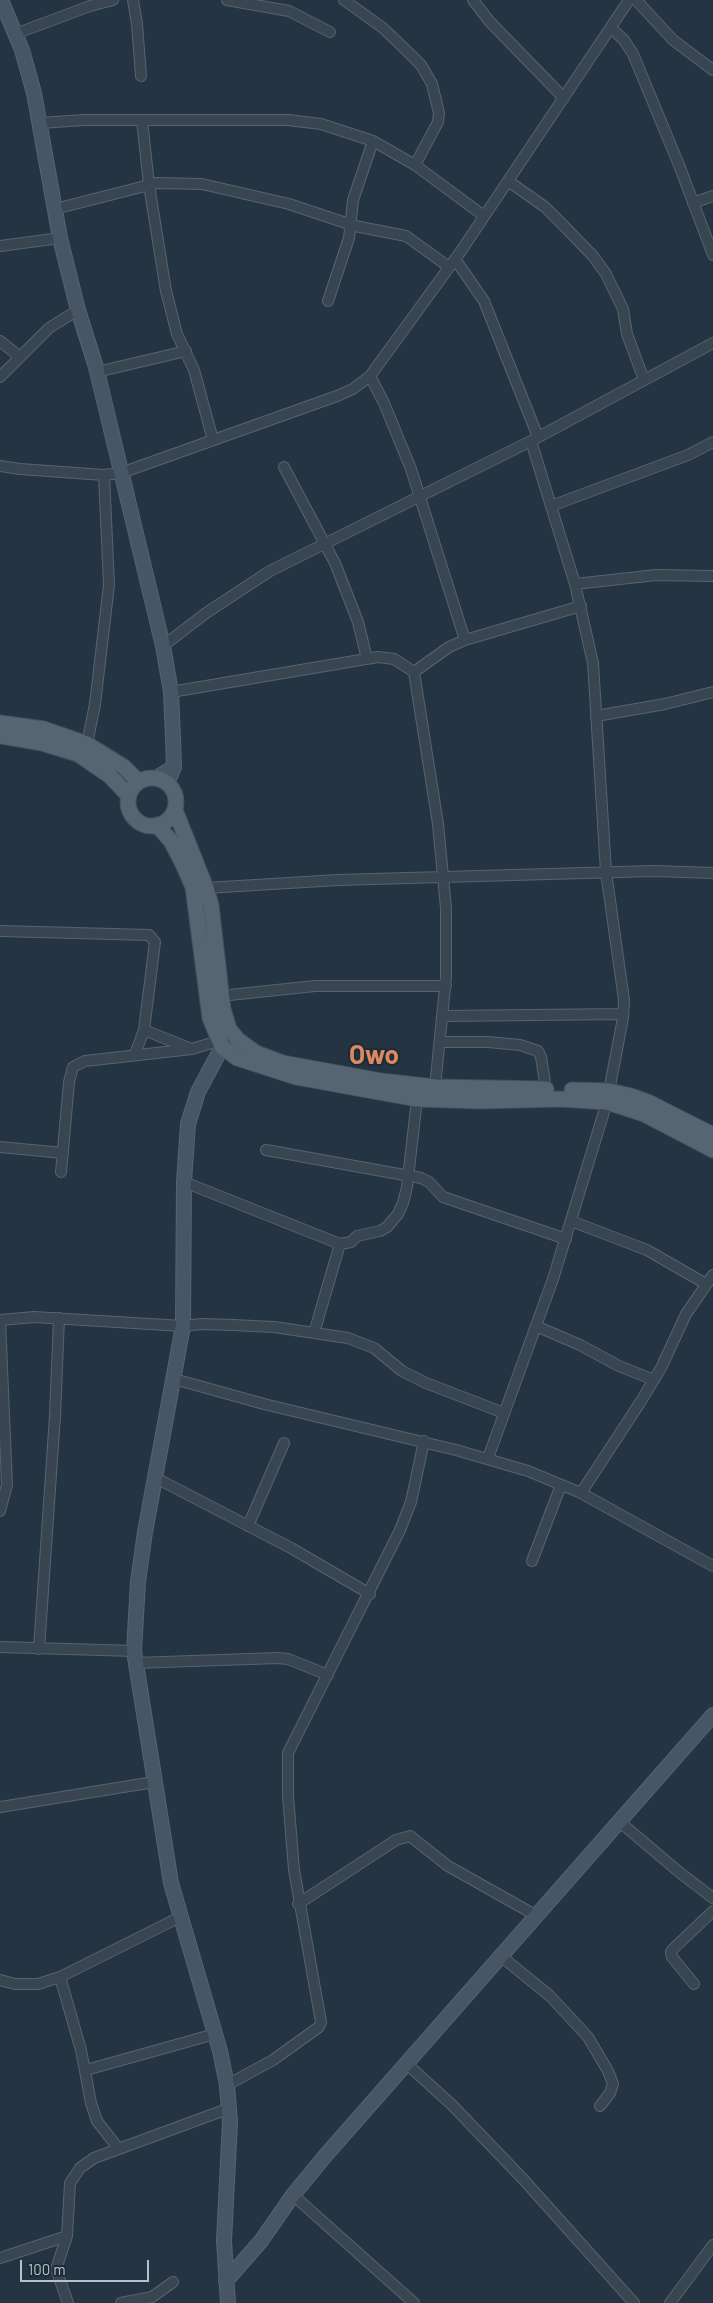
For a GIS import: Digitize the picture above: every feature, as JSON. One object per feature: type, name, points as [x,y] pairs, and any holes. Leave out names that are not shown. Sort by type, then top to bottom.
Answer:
[{"type":"main road","points":[[0,723],[44,729],[86,744],[124,767],[139,782]]},
{"type":"main road","points":[[0,736],[42,743],[78,754],[110,776],[128,796],[129,808],[135,819],[145,825],[157,825],[168,820],[175,810]]},
{"type":"main road","points":[[128,796],[139,782],[162,780],[176,798],[175,810],[206,888],[210,905],[220,996],[229,1029],[238,1040],[256,1053],[283,1063],[396,1089],[417,1099],[482,1101],[608,1097],[713,1150]]},
{"type":"main road","points":[[157,825],[171,841],[184,864],[193,887],[210,1018],[220,1044],[237,1058],[288,1074],[396,1089],[546,1089],[648,1102],[713,1135]]},
{"type":"street","points":[[2,0],[16,34],[34,93],[60,238],[78,310],[97,372],[163,646],[171,692],[174,767],[162,780]]},
{"type":"street","points":[[16,34],[90,6],[113,0]]},
{"type":"street","points":[[133,0],[141,76]]},
{"type":"street","points":[[227,0],[289,11],[330,32]]},
{"type":"street","points":[[344,0],[383,28],[421,66],[432,84],[439,113],[438,122],[415,164]]},
{"type":"street","points":[[473,0],[490,22],[564,98]]},
{"type":"street","points":[[0,466],[20,470],[104,475],[121,473],[337,396],[370,376],[452,263],[629,0]]},
{"type":"street","points":[[636,0],[673,40],[713,70]]},
{"type":"street","points":[[611,28],[624,40],[632,54],[713,256]]},
{"type":"street","points":[[40,123],[84,120],[288,120],[322,124],[373,142],[415,164],[484,216]]},
{"type":"street","points":[[142,120],[149,185],[168,299],[177,334],[194,370],[213,440]]},
{"type":"street","points":[[328,301],[343,258],[353,200],[373,142]]},
{"type":"street","points":[[508,180],[556,218],[593,256],[602,268],[623,309],[627,334],[644,380]]},
{"type":"street","points":[[55,209],[149,185],[172,182],[202,184],[289,204],[350,224],[406,236],[452,263],[484,301],[535,439],[551,506],[581,606],[593,663],[606,872],[624,1000],[608,1097],[566,1239],[488,1458]]},
{"type":"street","points":[[693,203],[713,196]]},
{"type":"street","points":[[0,246],[60,238]]},
{"type":"street","points":[[0,377],[49,328],[78,310]]},
{"type":"street","points":[[0,341],[20,357]]},
{"type":"street","points":[[163,646],[206,613],[270,571],[535,439],[713,343]]},
{"type":"street","points":[[97,372],[186,351]]},
{"type":"street","points":[[370,376],[402,444],[465,640]]},
{"type":"street","points":[[551,506],[688,455],[713,442]]},
{"type":"street","points":[[284,467],[335,563],[355,613],[367,659]]},
{"type":"street","points":[[86,744],[95,704],[109,584],[104,475]]},
{"type":"street","points":[[575,584],[656,575],[713,576]]},
{"type":"street","points":[[414,672],[449,647],[465,640],[581,606]]},
{"type":"street","points":[[171,692],[378,657],[394,659],[414,672],[438,824],[448,947],[441,1042],[435,1088]]},
{"type":"street","points":[[596,716],[665,704],[713,692]]},
{"type":"street","points":[[206,888],[338,880],[606,872],[713,873]]},
{"type":"street","points":[[0,931],[150,935],[155,942],[144,1030],[135,1054]]},
{"type":"street","points":[[220,996],[315,986],[446,986]]},
{"type":"street","points":[[443,1016],[623,1014]]},
{"type":"street","points":[[144,1030],[192,1049]]},
{"type":"street","points":[[441,1042],[520,1045],[538,1051],[541,1057],[546,1089]]},
{"type":"street","points":[[61,1172],[69,1082],[73,1067],[85,1060],[192,1049],[220,1044]]},
{"type":"street","points":[[220,1044],[192,1109],[186,1141],[183,1326],[154,1477],[138,1582],[134,1657],[171,1883],[227,2085],[230,2108],[224,2241],[228,2303]]},
{"type":"street","points":[[184,1182],[340,1244],[351,1242],[364,1234],[380,1231],[392,1222],[404,1202],[417,1099]]},
{"type":"street","points":[[0,1147],[63,1153]]},
{"type":"street","points":[[266,1150],[408,1176],[429,1182],[443,1197],[566,1239]]},
{"type":"street","points":[[571,1221],[647,1250],[706,1284]]},
{"type":"street","points":[[314,1333],[340,1244]]},
{"type":"street","points":[[581,1492],[654,1380],[686,1314],[713,1275]]},
{"type":"street","points":[[0,1511],[7,1484],[0,1320],[34,1317],[183,1326],[202,1324],[258,1326],[348,1338],[374,1348],[402,1371],[426,1383],[504,1413]]},
{"type":"street","points":[[39,1649],[59,1318]]},
{"type":"street","points":[[536,1326],[654,1380]]},
{"type":"street","points":[[174,1379],[264,1404],[488,1458],[581,1492],[712,1562]]},
{"type":"street","points":[[227,2085],[274,2060],[319,2026],[321,2022],[298,1904],[290,1838],[288,1753],[370,1594],[411,1502],[424,1442]]},
{"type":"street","points":[[248,1526],[284,1443]]},
{"type":"street","points":[[154,1477],[248,1526],[370,1594]]},
{"type":"street","points":[[532,1561],[561,1485]]},
{"type":"street","points":[[0,1647],[134,1657],[278,1658],[288,1659],[328,1675]]},
{"type":"street","points":[[226,2281],[261,2241],[293,2196],[713,1715]]},
{"type":"street","points":[[0,1807],[154,1782]]},
{"type":"street","points":[[620,1822],[713,1898]]},
{"type":"street","points":[[298,1904],[396,1840],[410,1836],[448,1866],[537,1916]]},
{"type":"street","points":[[694,1984],[672,1957],[672,1948],[713,1911]]},
{"type":"street","points":[[0,1980],[15,1984],[38,1984],[60,1977],[180,1917]]},
{"type":"street","points":[[502,1957],[550,1996],[588,2037],[613,2084],[610,2093],[600,2106]]},
{"type":"street","points":[[60,1977],[86,2070],[91,2103],[97,2121],[118,2148]]},
{"type":"street","points":[[86,2070],[214,2034]]},
{"type":"street","points":[[407,2064],[452,2104],[548,2206],[634,2303]]},
{"type":"street","points":[[68,2303],[56,2269],[68,2236],[70,2183],[80,2168],[94,2158],[118,2148],[230,2108]]},
{"type":"street","points":[[293,2196],[414,2303]]},
{"type":"street","points":[[0,2258],[68,2236]]},
{"type":"street","points":[[670,2303],[713,2245]]},
{"type":"street","points":[[120,2303],[152,2297],[173,2282]]},
{"type":"district","name":"Owo","points":[[374,1055]]}]
